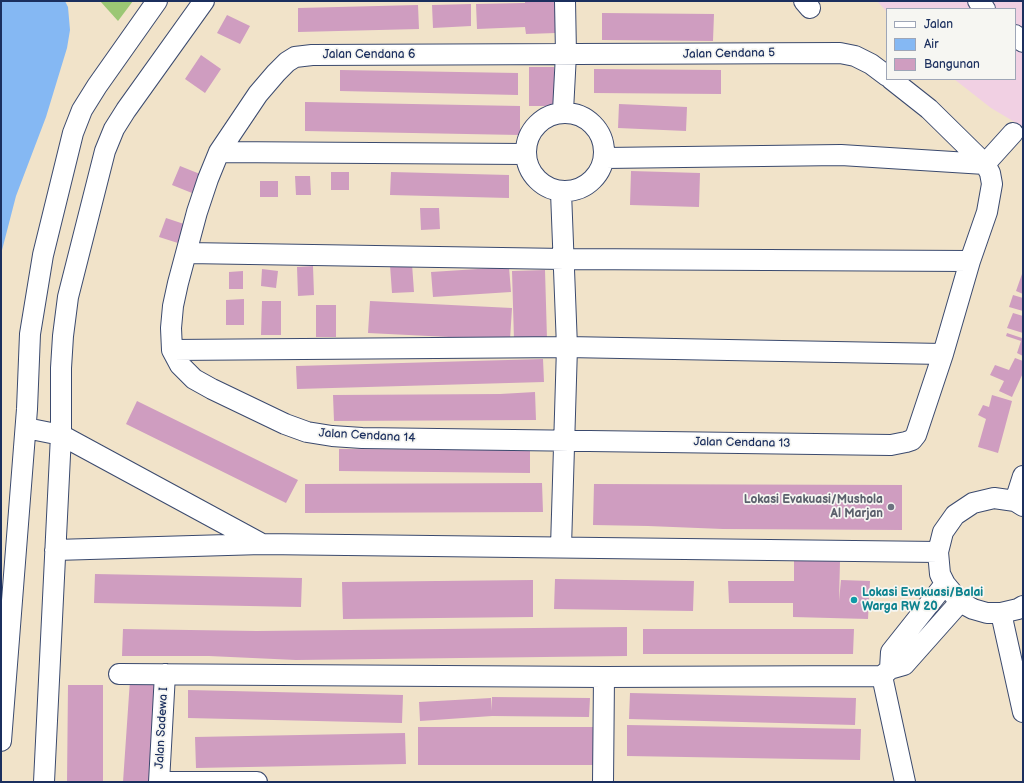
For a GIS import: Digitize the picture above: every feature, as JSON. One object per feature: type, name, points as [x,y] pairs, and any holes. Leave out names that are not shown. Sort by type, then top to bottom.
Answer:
[{"type":"street","points":[[1,741],[29,429],[30,334],[35,295],[43,255],[73,133],[82,110],[97,86],[157,1]]},
{"type":"street","points":[[44,782],[55,550],[57,434],[63,336],[68,296],[105,151],[114,129],[204,1]]},
{"type":"street","points":[[563,111],[566,54],[565,1]]},
{"type":"street","name":"Jalan Cendana 5","points":[[566,54],[840,53],[855,56],[871,64],[886,75]]},
{"type":"street","name":"Jalan Cendana 6","points":[[172,350],[171,328],[173,306],[197,212],[218,152],[263,89],[287,62],[295,57],[312,55],[566,54]]},
{"type":"street","points":[[172,350],[567,347],[943,354],[970,261],[987,212],[992,184],[990,173],[985,164],[929,109],[892,80]]},
{"type":"street","points":[[563,111],[575,113],[586,118],[595,126],[601,135],[605,158],[599,171],[589,183],[576,189],[562,192],[548,188],[535,180],[528,169],[525,154],[527,141],[534,127],[547,116],[563,111]]},
{"type":"street","points":[[985,164],[1013,133]]},
{"type":"street","points":[[218,152],[525,154]]},
{"type":"street","points":[[605,158],[841,155],[985,164]]},
{"type":"street","points":[[561,547],[567,347],[562,192]]},
{"type":"street","points":[[187,253],[564,259],[970,261]]},
{"type":"street","name":"Jalan Cendana 14","points":[[172,350],[180,365],[194,379],[244,406],[307,432],[332,436],[362,438],[565,441]]},
{"type":"street","name":"Jalan Cendana 13","points":[[565,441],[892,445],[912,440],[916,435],[943,354]]},
{"type":"street","points":[[29,429],[57,434],[262,544]]},
{"type":"street","points":[[1023,476],[1019,504],[994,498],[973,503],[955,514],[943,532],[938,552],[940,574],[945,584],[960,602],[973,609],[987,613],[1002,613],[1018,609],[1023,606]]},
{"type":"street","points":[[55,550],[262,544],[938,552]]},
{"type":"street","points":[[906,782],[886,672],[891,652],[945,584]]},
{"type":"street","points":[[120,674],[604,677],[886,672],[904,665],[960,602]]},
{"type":"street","points":[[1002,613],[1023,712]]},
{"type":"street","name":"Jalan Sadewa I","points":[[159,782],[165,674]]},
{"type":"street","points":[[603,782],[604,677]]},
{"type":"street","points":[[159,782],[257,782]]},
{"type":"shaded area","points":[[877,1],[1023,1],[1023,127],[991,108],[955,80],[1016,80],[1016,8],[886,8],[886,11]]},
{"type":"green space","points":[[100,1],[133,1],[118,21]]},
{"type":"water","points":[[1,1],[65,1],[68,7],[70,30],[67,48],[46,117],[16,196],[1,254]]},
{"type":"building","points":[[525,1],[555,1],[556,33],[526,34],[525,27],[477,29],[476,4],[525,3]]},
{"type":"building","points":[[471,4],[471,26],[433,28],[432,5]]},
{"type":"building","points":[[418,5],[419,29],[298,32],[298,8]]},
{"type":"building","points":[[602,13],[714,14],[713,41],[602,40]]},
{"type":"building","points":[[227,15],[250,26],[240,44],[217,33]]},
{"type":"building","points":[[201,55],[221,69],[205,93],[185,79]]},
{"type":"building","points":[[529,67],[554,67],[554,106],[529,106]]},
{"type":"building","points":[[594,69],[721,70],[721,94],[594,93]]},
{"type":"building","points":[[340,70],[518,73],[518,95],[340,91]]},
{"type":"building","points":[[305,102],[520,106],[520,135],[305,131]]},
{"type":"building","points":[[619,104],[687,107],[686,131],[618,128]]},
{"type":"building","points":[[180,166],[200,174],[192,193],[172,185]]},
{"type":"building","points":[[631,171],[700,173],[699,207],[630,205]]},
{"type":"building","points":[[331,172],[349,172],[349,190],[331,190]]},
{"type":"building","points":[[391,172],[509,175],[509,198],[390,195]]},
{"type":"building","points":[[295,176],[310,176],[311,195],[296,195]]},
{"type":"building","points":[[260,181],[278,181],[278,197],[260,197]]},
{"type":"building","points":[[420,208],[439,208],[440,229],[421,230]]},
{"type":"building","points":[[166,218],[184,224],[178,243],[159,237]]},
{"type":"building","points":[[412,264],[414,292],[392,293],[390,265]]},
{"type":"building","points":[[313,266],[314,295],[298,296],[297,267]]},
{"type":"building","points":[[509,267],[511,292],[433,297],[431,272]]},
{"type":"building","points":[[262,269],[278,271],[276,288],[261,286]]},
{"type":"building","points":[[545,270],[547,339],[514,340],[512,271]]},
{"type":"building","points":[[243,271],[243,289],[229,289],[229,272]]},
{"type":"building","points":[[1022,274],[1023,275],[1023,294],[1016,291]]},
{"type":"building","points":[[1013,295],[1023,298],[1023,311],[1009,307]]},
{"type":"building","points":[[244,299],[244,325],[226,325],[226,300]]},
{"type":"building","points":[[262,301],[281,301],[281,335],[261,335]]},
{"type":"building","points":[[370,301],[512,308],[510,340],[368,333]]},
{"type":"building","points":[[316,305],[336,305],[336,337],[316,337]]},
{"type":"building","points":[[1013,313],[1023,316],[1023,333],[1007,328]]},
{"type":"building","points":[[1007,333],[1022,338],[1023,336],[1023,356],[1017,353],[1021,341],[1006,336]]},
{"type":"building","points":[[1015,358],[1023,361],[1023,373],[1012,397],[999,391],[1004,381],[990,375],[995,365],[1009,370]]},
{"type":"building","points":[[543,359],[544,382],[297,389],[296,366]]},
{"type":"building","points":[[535,392],[536,420],[334,421],[333,395],[500,394]]},
{"type":"building","points":[[992,395],[1012,401],[998,453],[978,447],[986,419],[978,415],[983,405],[989,407]]},
{"type":"building","points":[[137,401],[298,480],[286,503],[126,424]]},
{"type":"building","points":[[339,449],[530,450],[530,473],[339,471]]},
{"type":"building","points":[[542,483],[543,512],[305,513],[305,484]]},
{"type":"building","points":[[594,484],[902,485],[902,530],[723,529],[593,525]]},
{"type":"building","points":[[794,560],[840,561],[839,601],[841,580],[870,581],[868,619],[793,617],[793,603],[729,603],[728,581],[794,581]]},
{"type":"building","points":[[95,574],[302,578],[301,607],[94,603]]},
{"type":"building","points":[[555,579],[694,581],[693,611],[554,609]]},
{"type":"building","points":[[533,580],[533,617],[343,619],[342,582]]},
{"type":"building","points":[[627,627],[627,656],[296,660],[209,656],[122,656],[123,629],[257,631]]},
{"type":"building","points":[[643,629],[854,629],[853,654],[643,654]]},
{"type":"building","points":[[130,680],[159,682],[153,782],[123,782]]},
{"type":"building","points":[[68,685],[103,685],[103,782],[67,782]]},
{"type":"building","points":[[188,690],[403,695],[402,723],[188,718]]},
{"type":"building","points":[[630,693],[856,698],[855,725],[629,719]]},
{"type":"building","points":[[492,697],[590,698],[589,717],[492,716],[420,721],[419,702],[491,698],[492,711]]},
{"type":"building","points":[[627,725],[861,729],[860,760],[627,756]]},
{"type":"building","points":[[418,727],[596,727],[596,765],[418,765]]},
{"type":"building","points":[[405,733],[406,764],[196,768],[195,737]]},
{"type":"place","name":"Lokasi Evakuasi/Mushola Al Marjan","points":[[891,507]]},
{"type":"place","name":"Lokasi Evakuasi/Balai Warga RW 20","points":[[854,600]]}]
